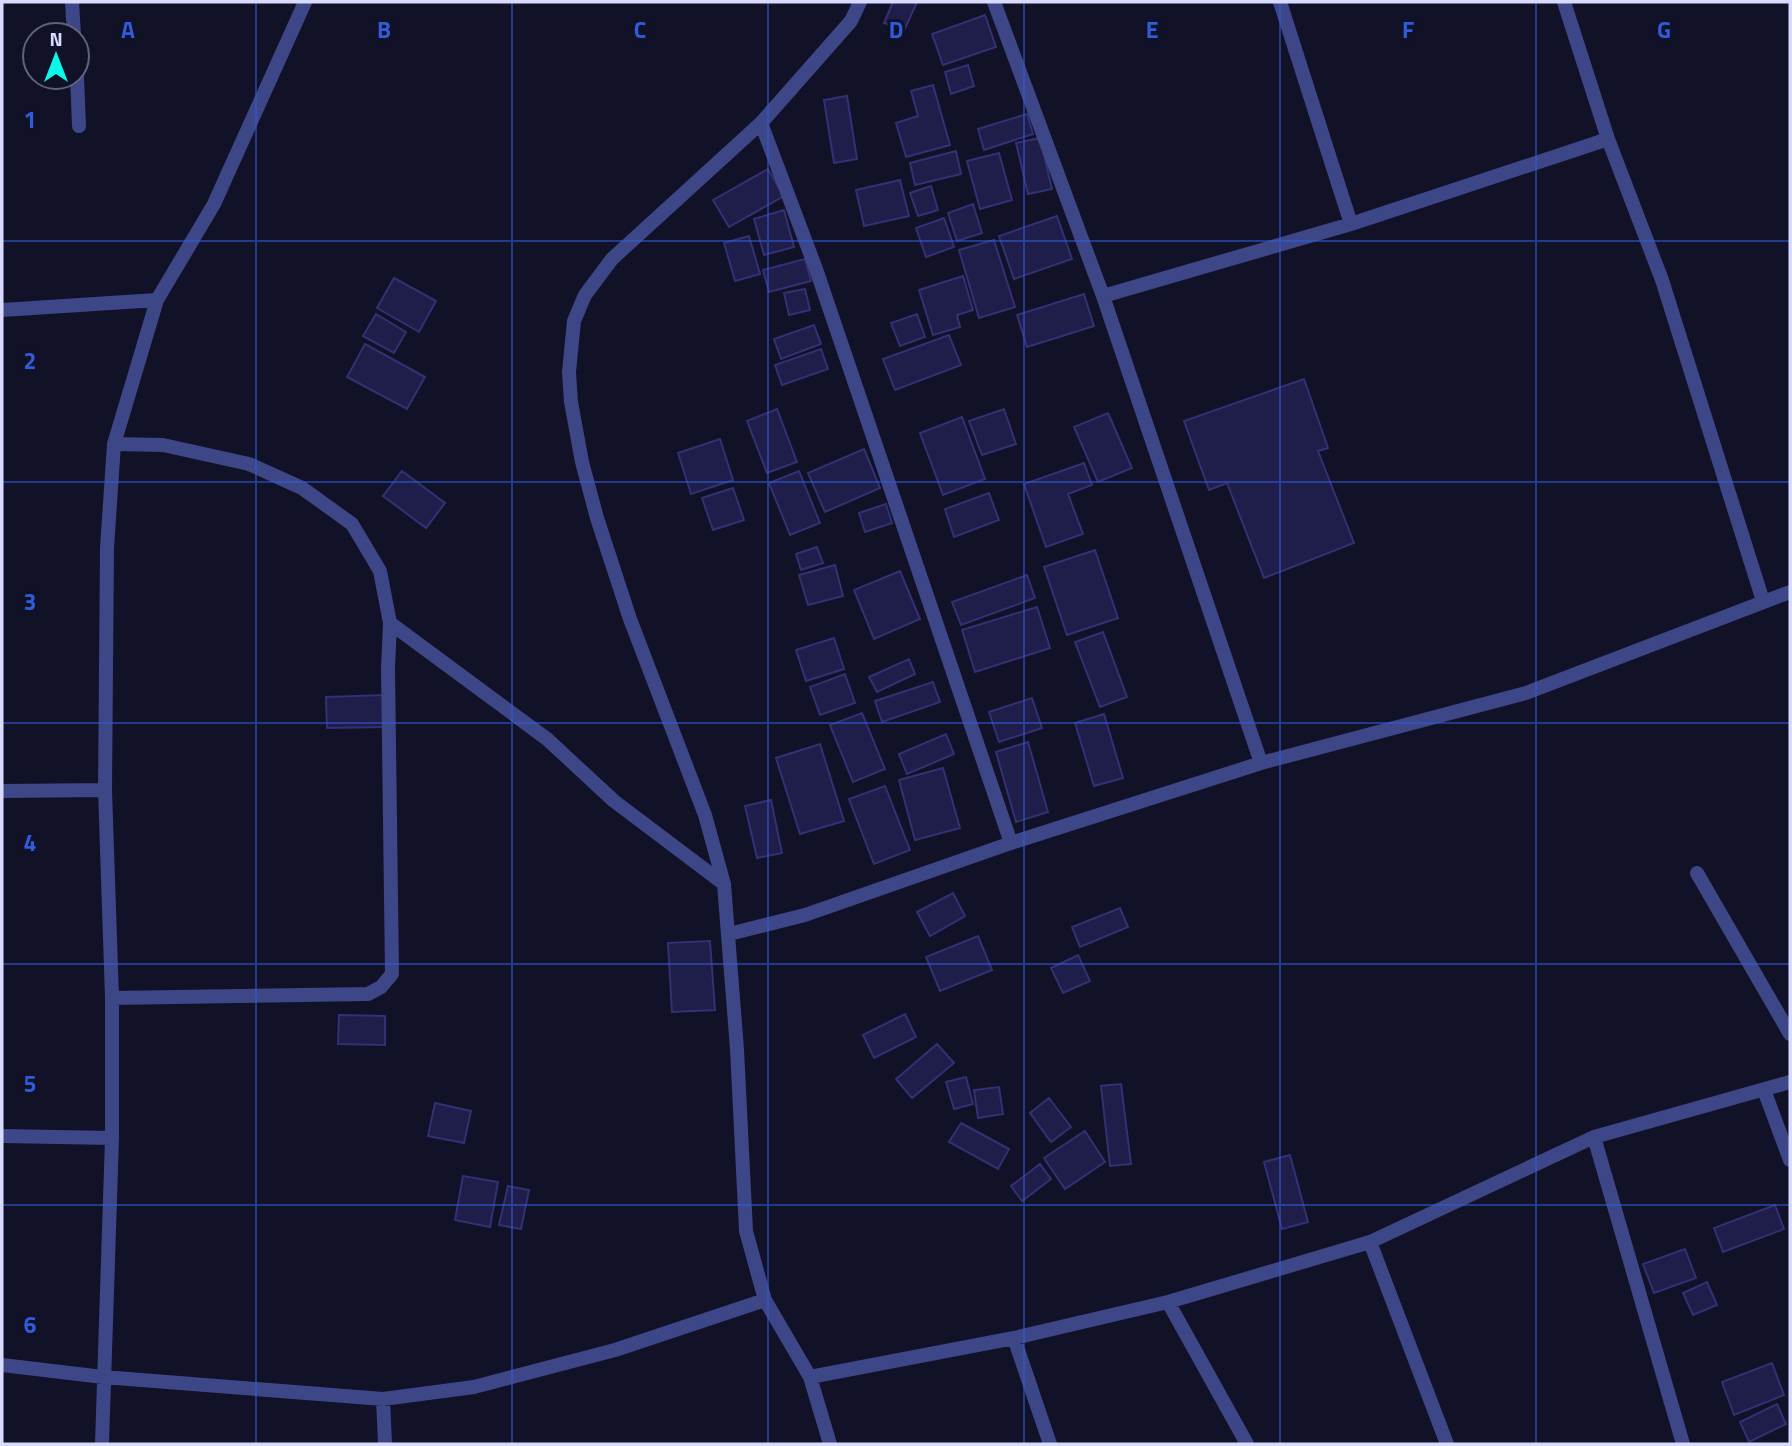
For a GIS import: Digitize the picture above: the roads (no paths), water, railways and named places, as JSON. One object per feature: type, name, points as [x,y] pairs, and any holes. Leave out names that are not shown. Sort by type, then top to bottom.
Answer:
[{"type":"street","points":[[72,2],[73,21]]},
{"type":"street","points":[[102,1444],[112,1138],[105,790],[107,548],[114,444],[157,300],[214,204],[305,2]]},
{"type":"street","points":[[830,1444],[810,1377],[765,1300],[746,1231],[724,884],[705,815],[630,619],[597,518],[582,462],[571,402],[569,372],[574,321],[585,295],[612,259],[761,123],[851,21],[860,2]]},
{"type":"street","points":[[993,2],[1103,296],[1261,763]]},
{"type":"street","points":[[1280,2],[1350,224]]},
{"type":"street","points":[[1564,2],[1608,139],[1662,280],[1763,601]]},
{"type":"street","points":[[78,91],[79,126]]},
{"type":"street","points":[[761,123],[816,269],[1011,843]]},
{"type":"street","points":[[1103,296],[1350,224],[1608,139]]},
{"type":"street","points":[[2,310],[157,300]]},
{"type":"street","points":[[111,998],[368,995],[381,987],[392,974],[388,668],[390,623],[380,571],[352,524],[302,488],[249,464],[210,454],[163,445],[114,444]]},
{"type":"street","points":[[729,934],[805,915],[1011,843],[1261,763],[1526,693],[1790,592]]},
{"type":"street","points":[[390,623],[547,739],[614,801],[724,884]]},
{"type":"street","points":[[2,791],[105,790]]},
{"type":"street","points":[[1698,873],[1790,1034]]},
{"type":"street","points":[[810,1377],[1014,1338],[1168,1302],[1370,1242],[1594,1137],[1790,1082]]},
{"type":"street","points":[[1764,1090],[1790,1160]]},
{"type":"street","points":[[2,1136],[112,1138]]},
{"type":"street","points":[[1594,1137],[1683,1444]]},
{"type":"street","points":[[1370,1242],[1447,1444]]},
{"type":"street","points":[[2,1365],[103,1377],[383,1399],[474,1387],[615,1350],[765,1300]]},
{"type":"street","points":[[1168,1302],[1247,1444]]},
{"type":"street","points":[[1014,1338],[1050,1444]]},
{"type":"street","points":[[383,1399],[385,1444]]}]
